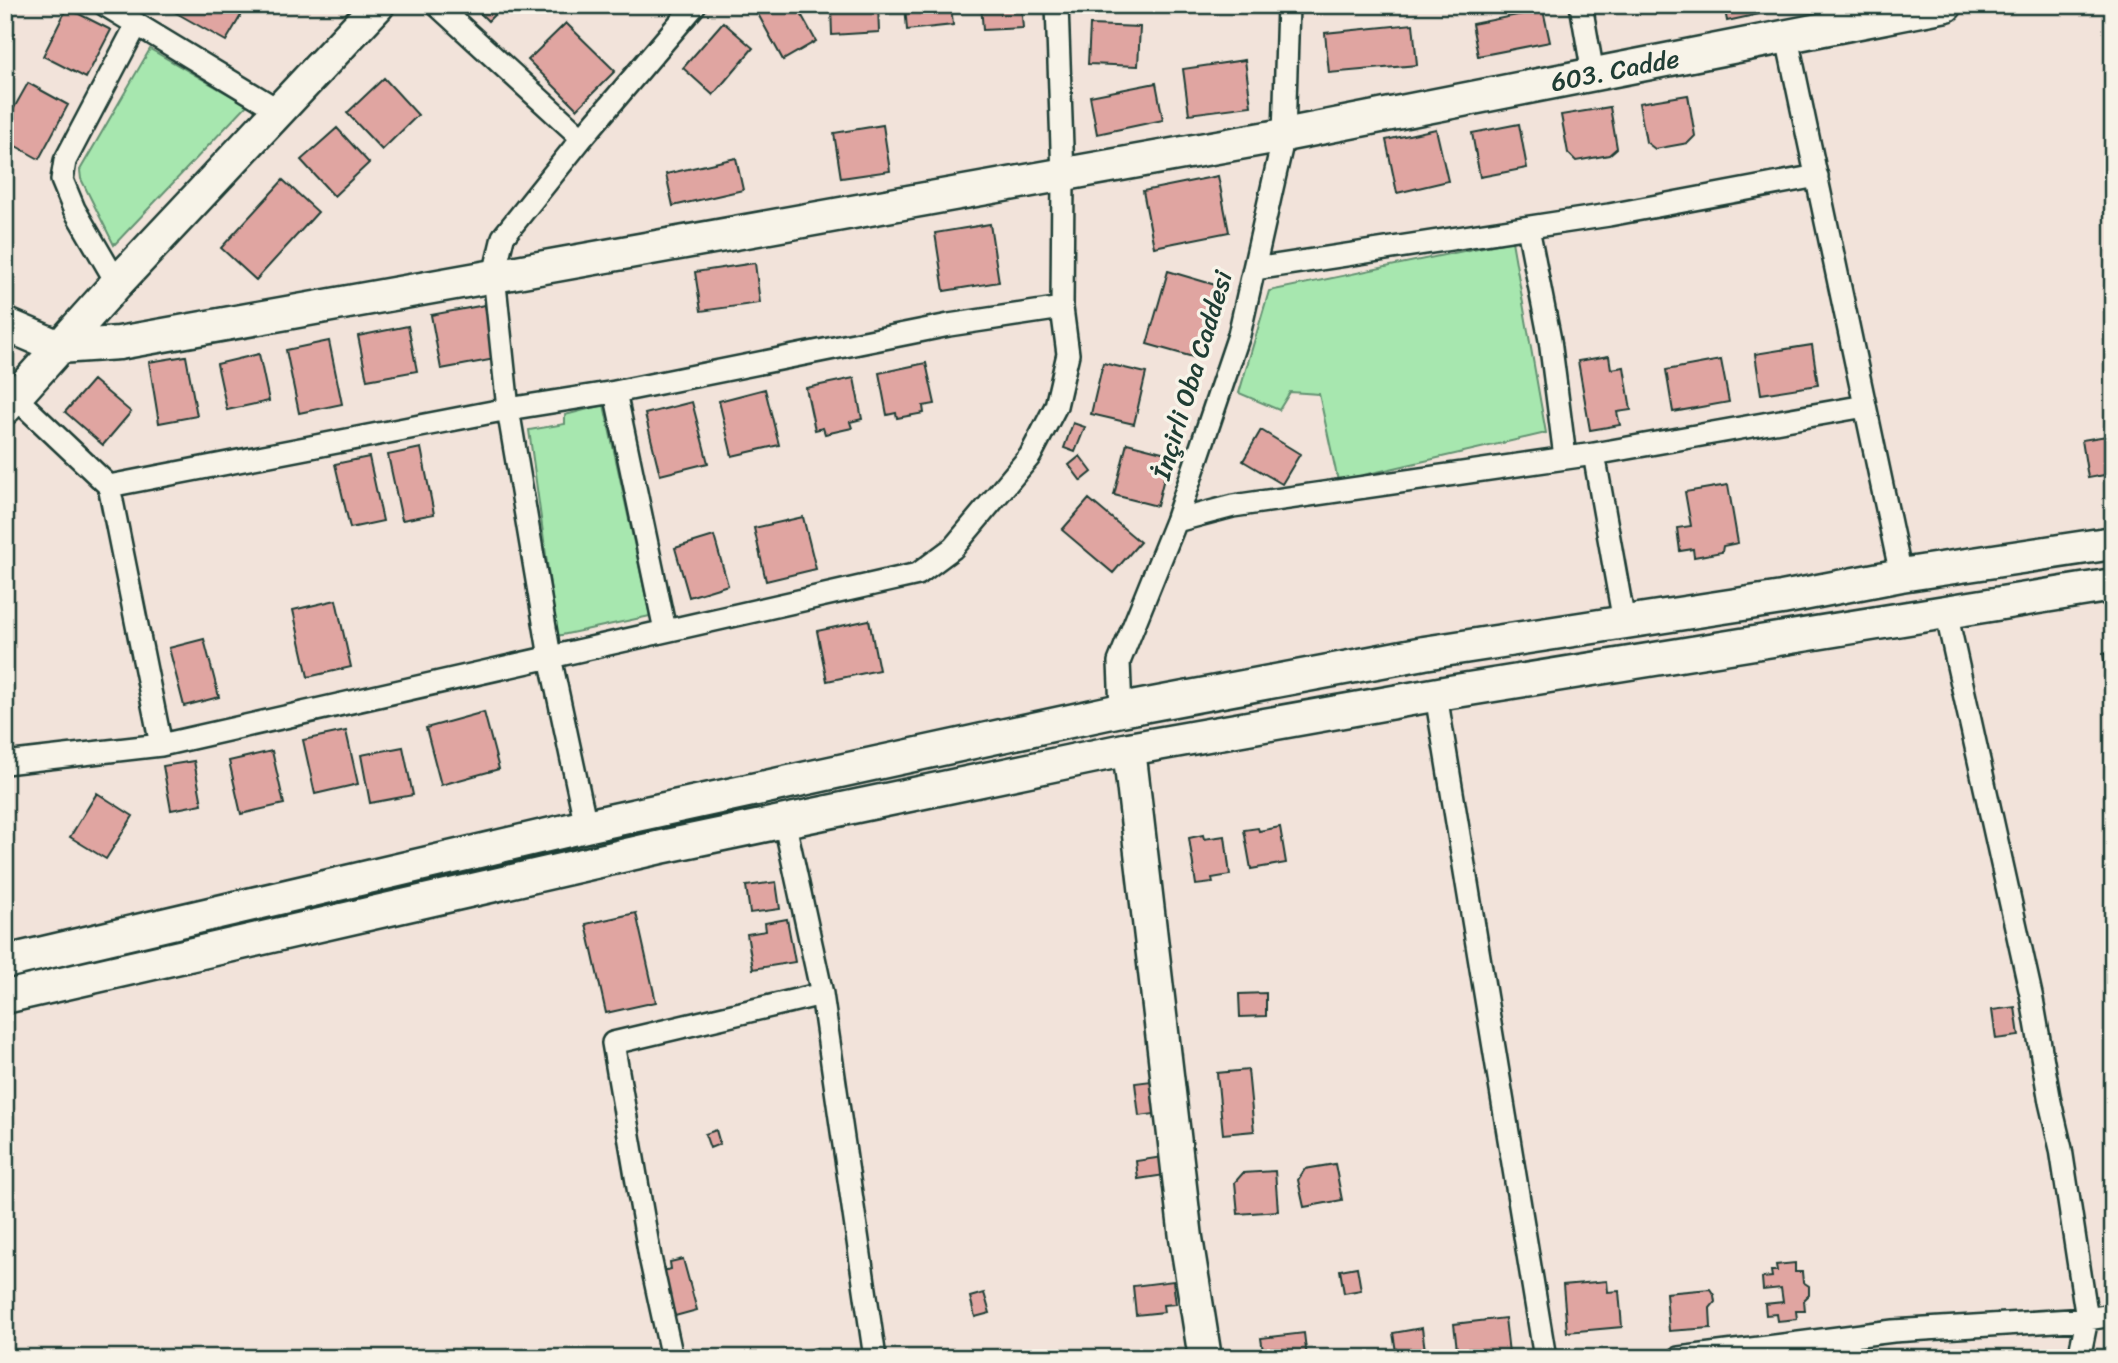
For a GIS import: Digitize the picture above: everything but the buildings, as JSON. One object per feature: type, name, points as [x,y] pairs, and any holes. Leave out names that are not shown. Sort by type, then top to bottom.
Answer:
[{"type":"main road","points":[[10,402],[117,283],[378,5]]},
{"type":"main road","name":"603. Cadde","points":[[59,347],[119,342],[1063,176],[1787,38],[1890,11],[1946,5]]},
{"type":"main road","points":[[5,324],[59,347]]},
{"type":"main road","points":[[5,962],[586,826],[1121,710],[1423,653],[1782,598],[1901,575],[2113,543]]},
{"type":"main road","points":[[5,997],[784,820],[1129,749],[1436,695],[2113,584]]},
{"type":"main road","points":[[1129,749],[1186,1238],[1205,1358]]},
{"type":"street","points":[[106,5],[278,110]]},
{"type":"street","points":[[437,5],[582,138]]},
{"type":"street","points":[[586,826],[550,657],[508,409],[494,275],[503,237],[582,138],[695,5]]},
{"type":"street","points":[[5,763],[161,745],[918,575],[953,548],[1030,456],[1056,406],[1068,354],[1062,308],[1063,176],[1058,5]]},
{"type":"street","name":"İnçirli Oba Caddesi","points":[[1121,710],[1119,662],[1176,521],[1239,335],[1284,135],[1288,5]]},
{"type":"street","points":[[1581,5],[1593,74]]},
{"type":"street","points":[[117,283],[74,209],[62,180],[65,161],[137,23]]},
{"type":"street","points":[[1787,38],[1901,575]]},
{"type":"street","points":[[1254,269],[1609,215],[1817,176]]},
{"type":"street","points":[[1528,228],[1550,341],[1565,457]]},
{"type":"street","points":[[109,486],[508,409],[615,392],[949,325],[1062,308]]},
{"type":"street","points":[[615,392],[665,630]]},
{"type":"street","points":[[10,402],[109,486],[161,745]]},
{"type":"street","points":[[1176,521],[1233,506],[1594,454],[1865,407]]},
{"type":"street","points":[[1594,454],[1624,622]]},
{"type":"street","points":[[1946,612],[2036,1020],[2061,1149],[2087,1319],[2078,1358]]},
{"type":"street","points":[[1436,695],[1545,1358]]},
{"type":"street","points":[[784,820],[822,994],[875,1358]]},
{"type":"street","points":[[672,1358],[650,1257],[613,1043],[822,994]]},
{"type":"street","points":[[1679,1358],[1791,1351],[1893,1331],[2087,1319],[2113,1315]]},
{"type":"green space","points":[[150,49],[247,105],[114,245],[81,179],[80,170]]},
{"type":"green space","points":[[1512,241],[1546,433],[1338,481],[1319,394],[1290,392],[1279,410],[1239,393],[1269,291]]},
{"type":"green space","points":[[604,405],[650,616],[557,636],[529,430],[565,424],[565,415]]}]
